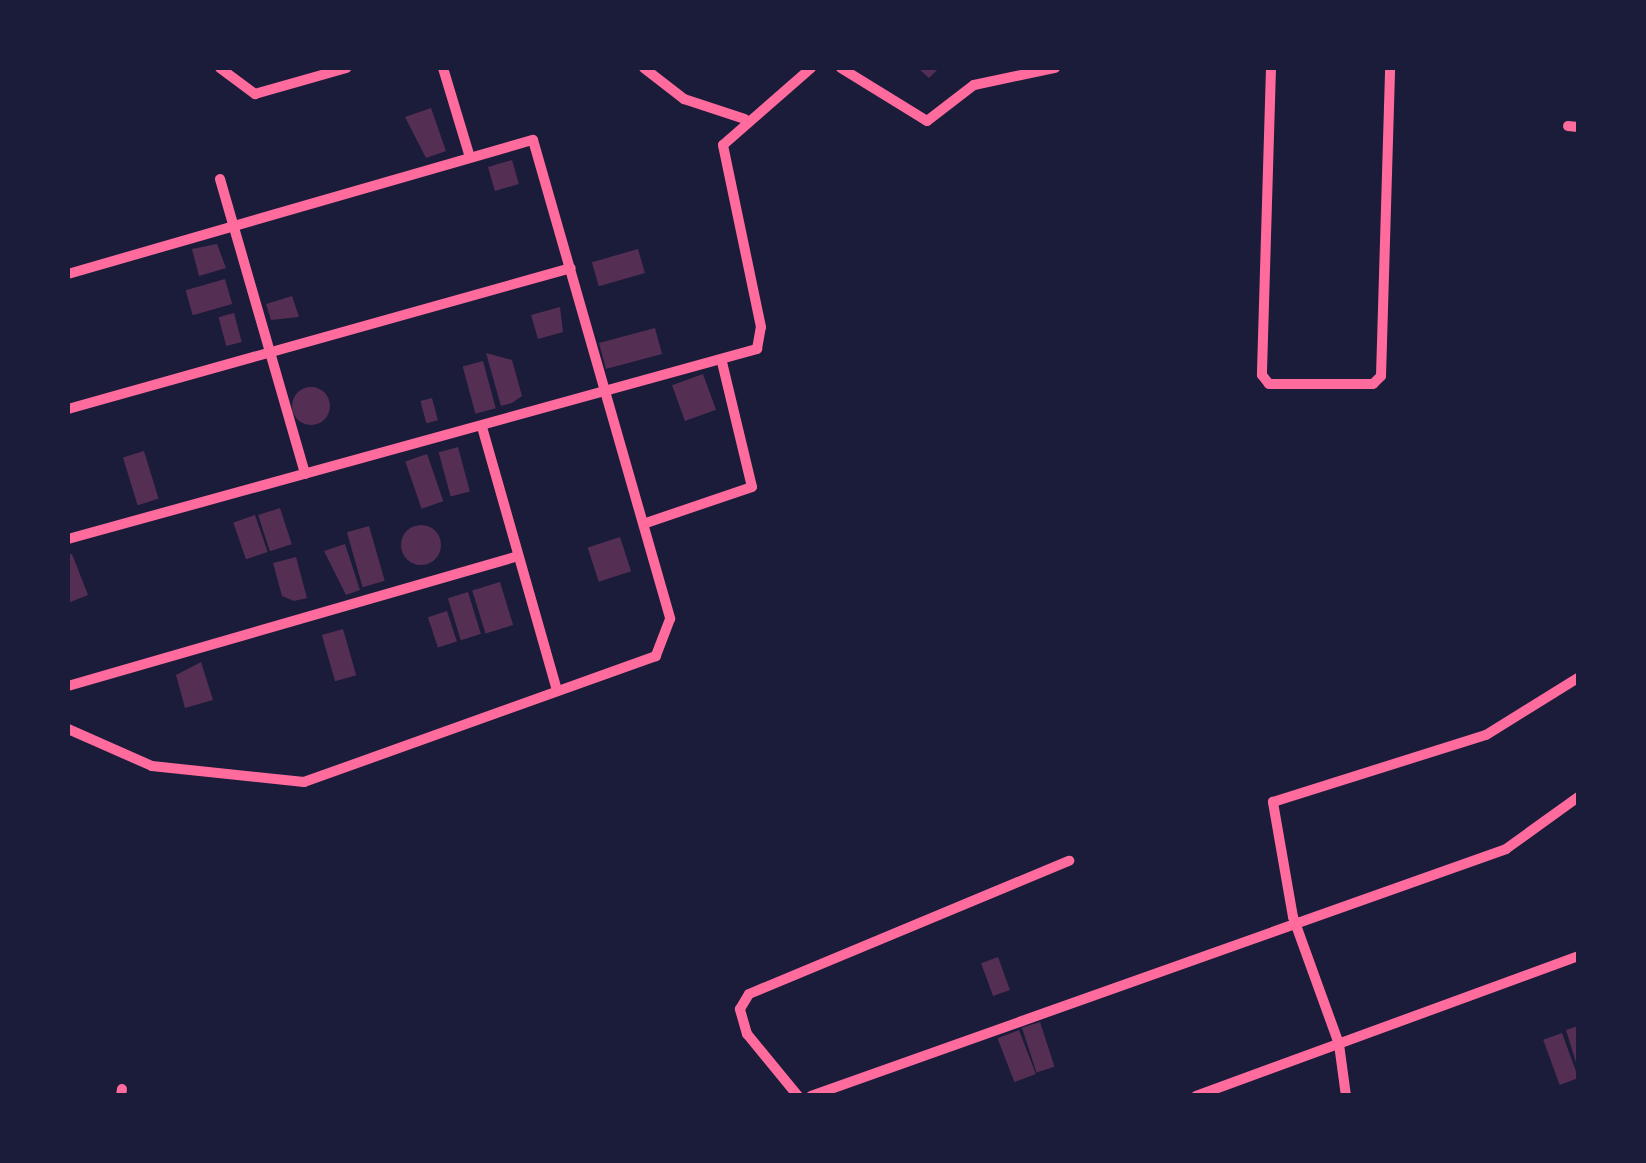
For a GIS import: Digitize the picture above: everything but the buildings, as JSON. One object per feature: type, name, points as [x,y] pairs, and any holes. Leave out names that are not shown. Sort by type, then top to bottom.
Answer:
[{"type":"street","points":[[220,68],[255,94],[346,68]]},
{"type":"street","points":[[443,68],[469,154]]},
{"type":"street","points":[[644,68],[684,99],[745,119]]},
{"type":"street","points":[[68,539],[722,362],[762,339],[721,156],[745,119],[811,68]]},
{"type":"street","points":[[842,68],[927,121],[974,85],[1055,68]]},
{"type":"street","points":[[1271,68],[1262,375],[1286,384],[1373,384],[1382,376],[1390,68]]},
{"type":"street","points":[[68,274],[234,228],[469,154],[524,139],[538,145],[646,523],[668,638],[656,656],[304,782],[152,766],[68,729]]},
{"type":"street","points":[[220,179],[305,474]]},
{"type":"street","points":[[68,409],[571,268]]},
{"type":"street","points":[[646,523],[752,488],[722,362]]},
{"type":"street","points":[[482,427],[557,690]]},
{"type":"street","points":[[68,686],[516,557]]},
{"type":"street","points":[[1346,1096],[1339,1044],[1293,917],[1272,802],[1486,736],[1578,678]]},
{"type":"street","points":[[812,1096],[1293,917],[1506,848],[1578,797]]},
{"type":"street","points":[[798,1096],[747,1034],[740,1009],[749,994],[1069,861]]},
{"type":"street","points":[[1196,1096],[1578,956]]}]
